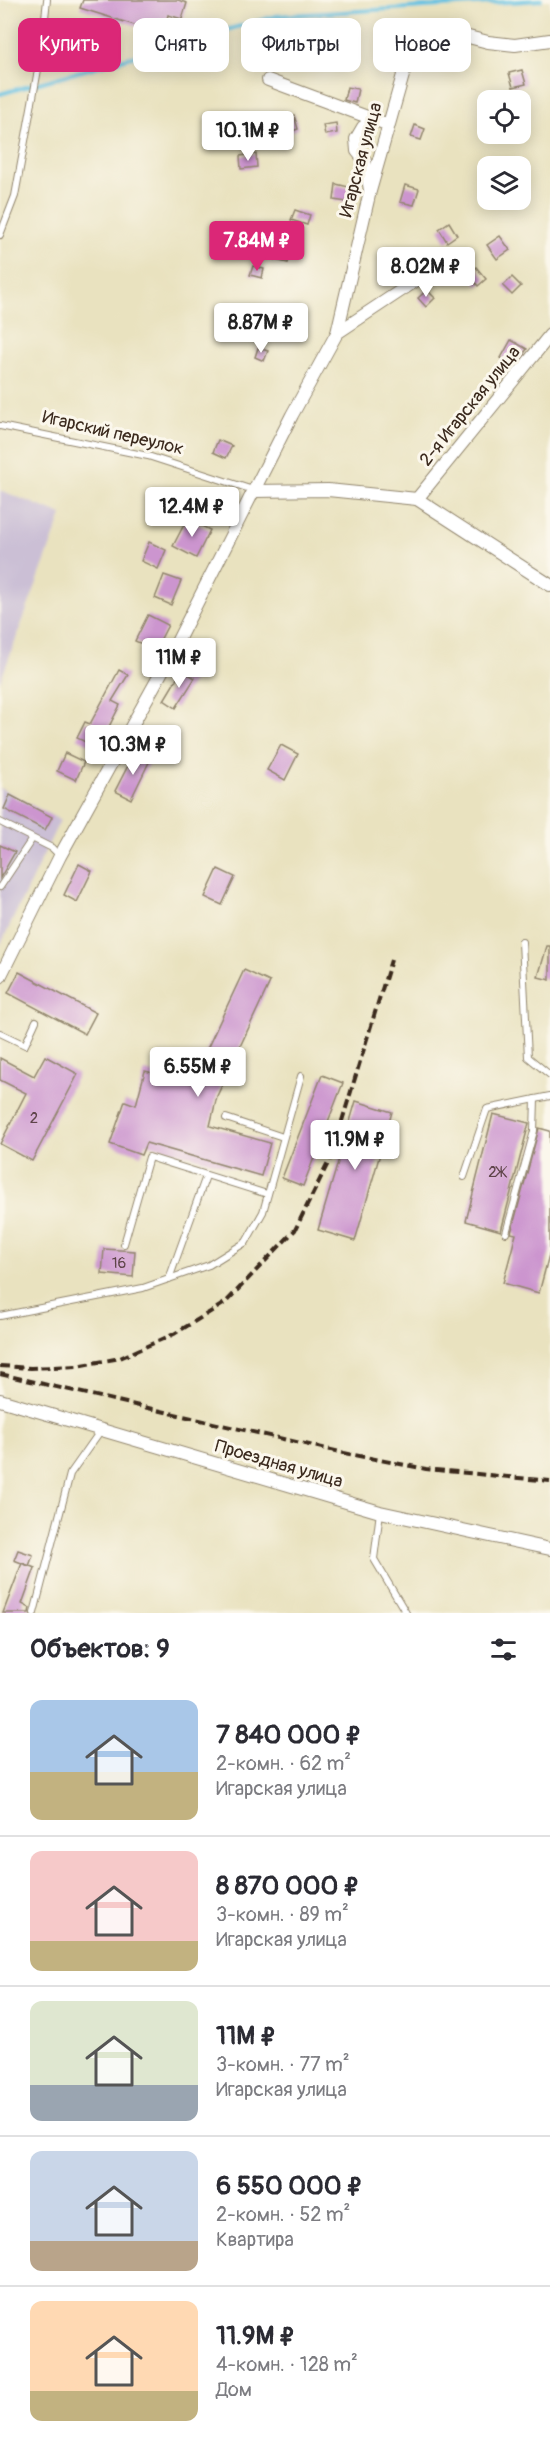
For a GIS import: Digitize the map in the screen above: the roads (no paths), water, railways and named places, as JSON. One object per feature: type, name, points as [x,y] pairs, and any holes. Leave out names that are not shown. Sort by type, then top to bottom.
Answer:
[{"type":"street","name":"Игарская улица","points":[[0,977],[60,856],[166,664],[292,416],[337,333],[370,191],[407,61],[423,45],[453,33],[488,42],[514,45],[550,40]]},
{"type":"street","points":[[268,80],[389,125]]},
{"type":"street","points":[[370,191],[365,161],[357,151],[357,139],[363,127],[375,120]]},
{"type":"street","points":[[337,333],[444,262]]},
{"type":"street","name":"2-я Игарская улица","points":[[417,499],[550,334]]},
{"type":"street","name":"Игарский переулок","points":[[254,490],[328,490],[417,499],[550,585]]},
{"type":"street","name":"Проездная улица","points":[[0,1400],[380,1512],[550,1550]]},
{"type":"lane","points":[[0,235],[15,196],[41,53],[47,0]]},
{"type":"lane","name":"Игарский переулок","points":[[0,426],[148,456],[254,490]]},
{"type":"lane","points":[[0,822],[52,848],[60,856]]},
{"type":"lane","points":[[0,886],[32,839]]},
{"type":"lane","points":[[522,942],[528,1057],[550,1074]]},
{"type":"lane","points":[[0,1033],[25,1045],[36,1021]]},
{"type":"lane","points":[[0,1316],[143,1288],[209,1265],[246,1242],[263,1212],[301,1076]]},
{"type":"lane","points":[[464,1177],[487,1109],[550,1096]]},
{"type":"lane","points":[[506,1233],[534,1131],[535,1099]]},
{"type":"lane","points":[[226,1118],[283,1137]]},
{"type":"lane","points":[[124,1244],[149,1157],[267,1194]]},
{"type":"lane","points":[[169,1279],[206,1176]]},
{"type":"lane","points":[[34,1613],[70,1474],[101,1430]]},
{"type":"lane","points":[[380,1512],[374,1559],[406,1613]]},
{"type":"waterway","points":[[0,94],[276,16],[541,0]]},
{"type":"railway","points":[[0,1366],[31,1368],[77,1366],[120,1358],[174,1334],[225,1303],[295,1230],[331,1157],[391,960]]},
{"type":"railway","points":[[0,1374],[344,1453],[426,1469],[550,1481]]}]
